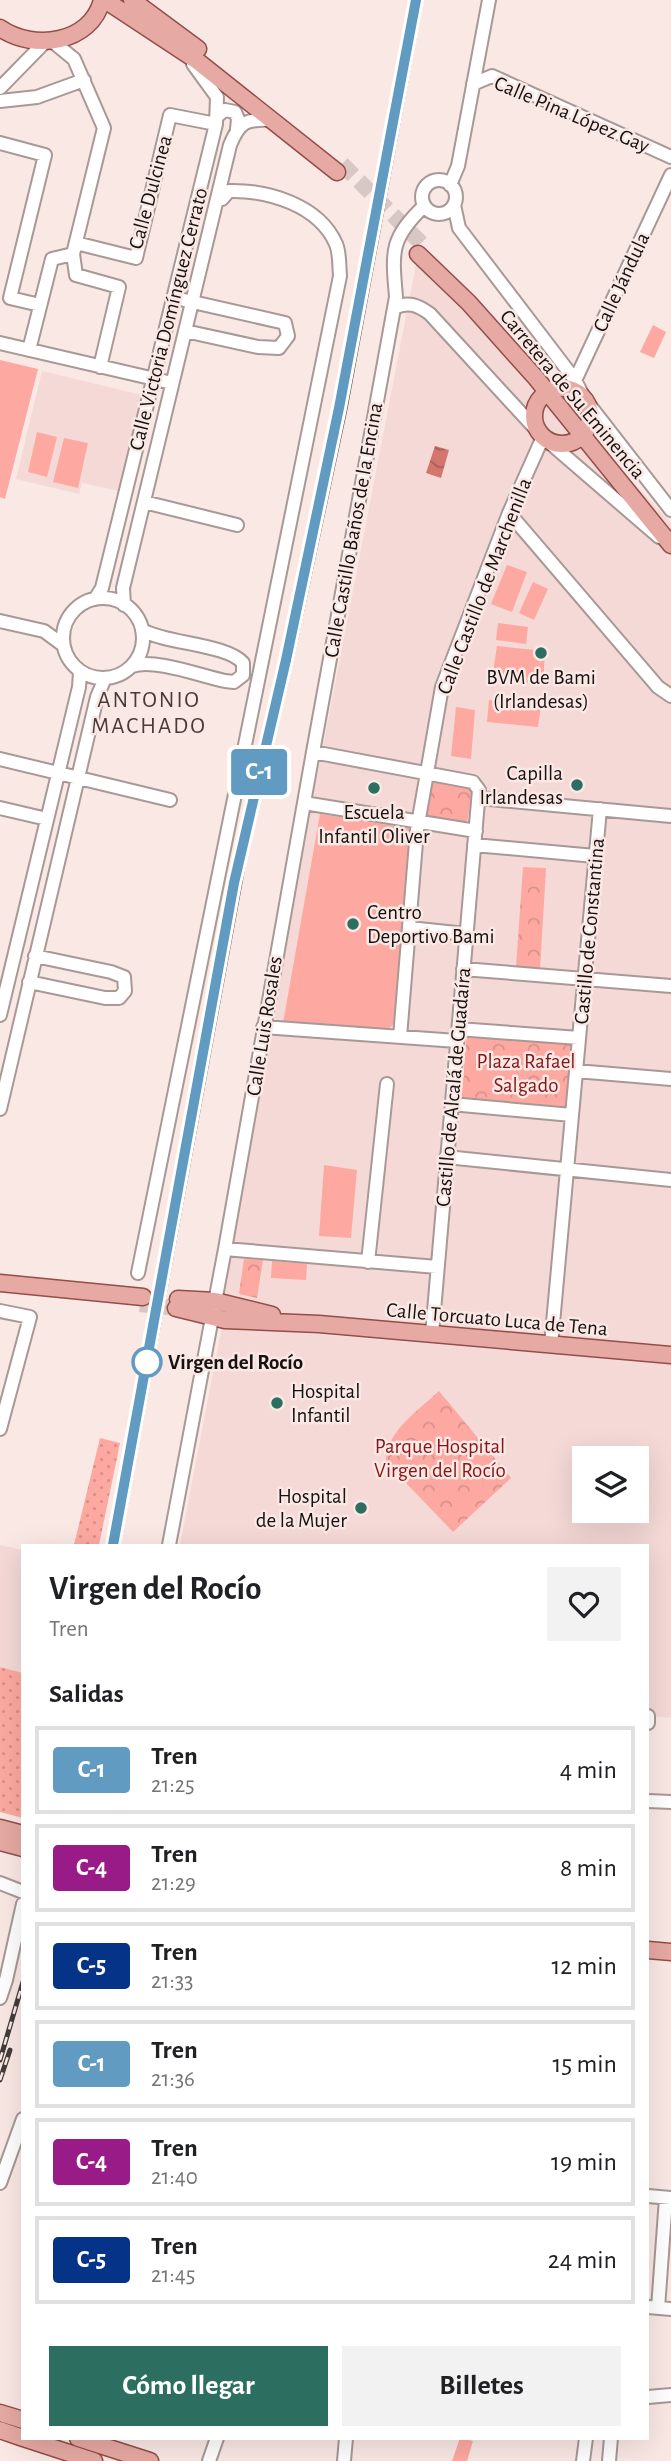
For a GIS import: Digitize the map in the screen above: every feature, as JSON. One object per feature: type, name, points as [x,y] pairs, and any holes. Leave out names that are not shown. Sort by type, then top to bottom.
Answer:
[{"type":"main road","points":[[0,28],[27,41],[49,42],[77,32],[95,15],[104,0],[179,48],[340,168],[274,107],[145,6],[132,0]]},
{"type":"main road","name":"Carretera de Su Eminencia","points":[[422,251],[547,392],[671,546]]},
{"type":"main road","points":[[556,388],[579,392],[591,419],[583,436],[574,442],[552,443],[543,437],[534,422],[534,410],[539,400],[556,388]]},
{"type":"main road","points":[[0,1283],[141,1300],[0,1292]]},
{"type":"main road","name":"Calle Torcuato Luca de Tena","points":[[177,1303],[319,1324],[671,1355]]},
{"type":"main road","points":[[1,1835],[21,1834]]},
{"type":"main road","points":[[1,1835],[21,1847]]},
{"type":"main road","points":[[649,1950],[671,1952]]},
{"type":"main road","points":[[0,2413],[21,2419]]},
{"type":"main road","points":[[0,2430],[21,2437]]},
{"type":"main road","points":[[29,2440],[94,2461]]},
{"type":"main road","points":[[84,2440],[150,2461]]},
{"type":"street","points":[[450,185],[458,166],[489,0]]},
{"type":"street","points":[[74,59],[77,32]]},
{"type":"street","points":[[0,89],[49,42],[74,59],[103,128],[74,248],[76,275],[119,287],[100,367]]},
{"type":"street","name":"Calle Victoria Domínguez Cerrato","points":[[95,599],[102,588],[216,121],[216,97],[200,72],[179,48]]},
{"type":"street","name":"Calle Pina López Gay","points":[[473,84],[492,76],[671,157]]},
{"type":"street","points":[[0,101],[37,97],[84,80]]},
{"type":"street","points":[[216,121],[225,110],[235,112],[238,119],[237,129]]},
{"type":"street","name":"Calle Dulcinea","points":[[74,248],[136,258],[170,115],[216,121]]},
{"type":"street","points":[[237,129],[251,119],[273,120]]},
{"type":"street","name":"Calle Victoria Domínguez Cerrato","points":[[124,605],[123,588],[222,177],[237,129]]},
{"type":"street","points":[[0,143],[45,155],[10,298],[40,305]]},
{"type":"street","name":"Calle Jándula","points":[[579,392],[671,175]]},
{"type":"street","points":[[454,205],[441,215],[430,212],[424,206],[422,192],[429,184],[440,180],[450,185],[455,194],[454,205],[459,228],[579,392],[671,510]]},
{"type":"street","points":[[138,1273],[340,276],[336,244],[319,219],[290,201],[250,191],[229,191],[222,199]]},
{"type":"street","name":"Calle Castillo Baños de la Encina","points":[[313,752],[396,297],[393,253],[399,233],[424,206]]},
{"type":"street","points":[[29,350],[52,259],[74,248]]},
{"type":"street","points":[[173,297],[285,323],[288,336],[279,348],[258,347],[185,331]]},
{"type":"street","points":[[394,308],[402,304],[418,305],[430,314],[543,437],[671,546]]},
{"type":"street","points":[[0,343],[172,383]]},
{"type":"street","name":"Calle Castillo de Marchenilla","points":[[400,1037],[419,821],[442,687],[509,513],[543,437]]},
{"type":"street","points":[[144,502],[237,525]]},
{"type":"street","points":[[509,513],[658,687],[671,696]]},
{"type":"street","points":[[0,621],[44,631],[55,629],[78,606],[95,599],[107,598],[124,605],[136,616],[142,631],[141,649],[132,666]]},
{"type":"street","points":[[66,620],[63,645],[72,664],[92,677],[115,676],[140,663],[225,681],[234,682],[243,675],[243,663],[232,654],[142,631]]},
{"type":"street","points":[[44,631],[63,645]]},
{"type":"street","points":[[0,1016],[79,687],[80,671]]},
{"type":"street","points":[[0,1109],[97,697],[105,678]]},
{"type":"street","points":[[313,752],[473,782],[479,790],[479,798],[671,816]]},
{"type":"street","name":"Calle Luis Rosales","points":[[169,1544],[214,1310],[313,752]]},
{"type":"street","points":[[0,759],[170,800]]},
{"type":"street","name":"Castillo de Alcalá de Guadaíra","points":[[432,1334],[479,798]]},
{"type":"street","points":[[304,803],[477,831]]},
{"type":"street","points":[[0,808],[47,819]]},
{"type":"street","name":"Castillo de Constantina","points":[[551,1345],[600,809]]},
{"type":"street","points":[[474,845],[595,856]]},
{"type":"street","points":[[409,928],[466,934]]},
{"type":"street","points":[[29,982],[105,998],[119,998],[125,991],[124,977],[35,956]]},
{"type":"street","points":[[463,969],[671,986]]},
{"type":"street","points":[[2,1002],[23,1007]]},
{"type":"street","points":[[264,1027],[400,1037],[457,1035],[579,1038]]},
{"type":"street","points":[[576,1071],[671,1079]]},
{"type":"street","points":[[368,1262],[387,1084]]},
{"type":"street","points":[[451,1104],[572,1115]]},
{"type":"street","points":[[446,1157],[671,1180]]},
{"type":"street","points":[[225,1249],[437,1268]]},
{"type":"street","points":[[0,1311],[30,1317],[3,1402],[0,1429]]},
{"type":"street","points":[[649,1801],[671,1802]]},
{"type":"street","points":[[0,1883],[21,1891]]},
{"type":"street","points":[[0,1998],[21,1912]]},
{"type":"street","points":[[0,2183],[20,2133]]},
{"type":"street","points":[[649,2196],[668,2198],[659,2308]]},
{"type":"street","points":[[649,2397],[671,2395]]},
{"type":"street","points":[[209,2461],[216,2440]]},
{"type":"street","points":[[344,2461],[346,2440]]},
{"type":"street","points":[[583,2461],[586,2440]]},
{"type":"street","points":[[608,2461],[611,2440]]},
{"type":"shaded area","points":[[418,254],[671,523],[671,1349],[214,1311]]},
{"type":"shaded area","points":[[42,371],[142,395],[119,491],[82,483],[79,494],[16,479]]},
{"type":"shaded area","points":[[222,1326],[671,1364],[671,1718],[649,1716],[649,1544],[180,1544]]},
{"type":"shaded area","points":[[0,1545],[21,1550],[21,1672],[0,1667]]},
{"type":"green space","points":[[653,325],[666,332],[654,358],[640,352]]},
{"type":"green space","points":[[0,360],[38,369],[5,499],[0,497]]},
{"type":"green space","points":[[37,432],[57,437],[47,477],[28,472]]},
{"type":"green space","points":[[64,438],[88,443],[78,488],[53,482]]},
{"type":"green space","points":[[507,565],[527,572],[512,612],[491,604]]},
{"type":"green space","points":[[533,582],[548,589],[534,620],[519,613]]},
{"type":"green space","points":[[498,623],[528,627],[526,644],[496,640]]},
{"type":"green space","points":[[497,646],[545,651],[543,684],[492,679]]},
{"type":"green space","points":[[489,700],[541,705],[538,727],[487,722]]},
{"type":"green space","points":[[456,707],[475,710],[471,759],[451,756]]},
{"type":"green space","points":[[432,782],[473,788],[467,823],[427,817]]},
{"type":"green space","name":"Centro Deportivo Bami","points":[[320,814],[413,829],[396,1022],[384,1033],[283,1023]]},
{"type":"green space","points":[[523,867],[546,868],[540,970],[516,967]]},
{"type":"green space","name":"Plaza Rafael Salgado","points":[[467,1032],[576,1042],[569,1114],[461,1103]]},
{"type":"green space","points":[[324,1165],[357,1170],[351,1238],[319,1236]]},
{"type":"green space","points":[[244,1259],[263,1260],[257,1298],[239,1294]]},
{"type":"green space","points":[[272,1261],[307,1264],[306,1280],[271,1278]]},
{"type":"green space","name":"Parque Hospital Virgen del Rocío","points":[[439,1391],[511,1478],[453,1532],[386,1462],[387,1451],[397,1431]]},
{"type":"green space","points":[[100,1438],[120,1443],[99,1544],[74,1544]]},
{"type":"green space","points":[[0,1667],[21,1672],[21,1817],[0,1812]]},
{"type":"green space","points":[[459,2440],[473,2441],[467,2461],[452,2461]]},
{"type":"water","points":[[435,446],[449,450],[441,478],[426,473]]},
{"type":"tunnel","points":[[342,164],[425,247]]},
{"type":"tunnel","points":[[140,1304],[176,1308]]},
{"type":"railway","points":[[118,1544],[244,861],[291,661],[345,409],[421,0]]},
{"type":"railway","points":[[0,2060],[21,1989]]},
{"type":"railway","points":[[0,2080],[10,2050]]},
{"type":"train","name":"C-1","points":[[113,1544],[234,883],[286,660],[339,408],[416,0]]},
{"type":"place","name":"BVM de Bami (Irlandesas)","points":[[541,653]]},
{"type":"place","name":"Capilla Irlandesas","points":[[577,785]]},
{"type":"place","name":"Escuela Infantil Oliver","points":[[374,788]]},
{"type":"place","name":"Centro Deportivo Bami","points":[[353,924]]},
{"type":"place","name":"Virgen del Rocío","points":[[147,1362]]},
{"type":"place","name":"Hospital Infantil","points":[[277,1403]]},
{"type":"place","name":"Hospital de la Mujer","points":[[361,1508]]},
{"type":"district","name":"ANTONIO MACHADO","points":[[149,712]]}]
